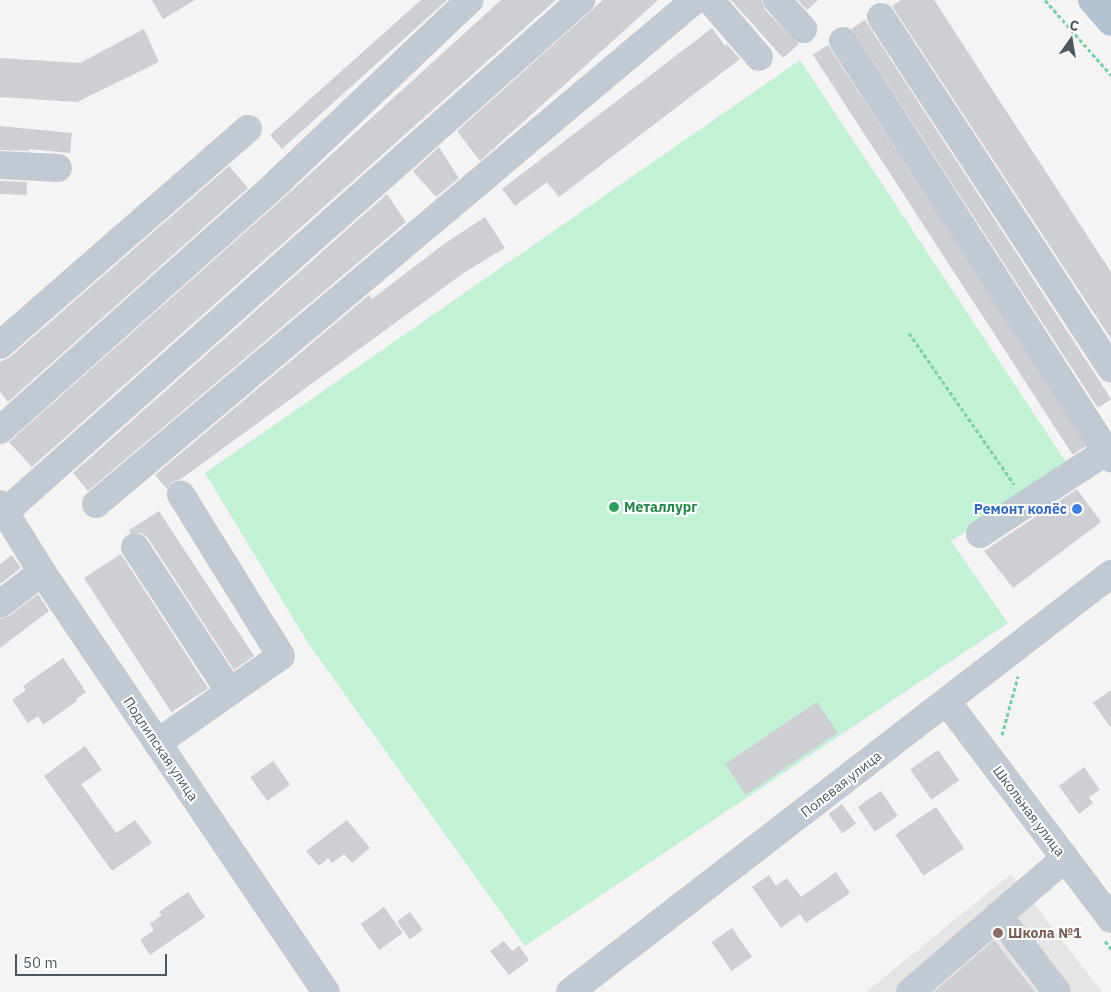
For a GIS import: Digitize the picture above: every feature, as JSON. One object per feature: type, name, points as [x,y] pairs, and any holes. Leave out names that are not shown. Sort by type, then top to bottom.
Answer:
[{"type":"main road","points":[[1092,0],[1111,22]]},
{"type":"street","points":[[0,430],[279,181],[470,0]]},
{"type":"street","points":[[3,508],[580,0]]},
{"type":"street","points":[[96,504],[695,0]]},
{"type":"street","points":[[710,0],[759,57]]},
{"type":"street","points":[[777,0],[803,30]]},
{"type":"street","points":[[881,17],[1111,368]]},
{"type":"street","points":[[843,42],[1109,454],[1027,503],[980,534]]},
{"type":"street","points":[[0,345],[248,129]]},
{"type":"street","points":[[0,165],[58,168]]},
{"type":"street","points":[[157,743],[281,656],[181,495]]},
{"type":"street","name":"Подлипская улица","points":[[3,508],[42,572],[326,992]]},
{"type":"street","points":[[135,547],[230,692]]},
{"type":"street","points":[[0,604],[42,572]]},
{"type":"street","name":"Полевая улица","points":[[570,992],[1111,574]]},
{"type":"street","name":"Школьная улица","points":[[947,702],[1111,919]]},
{"type":"street","points":[[910,992],[1065,858]]},
{"type":"street","points":[[998,915],[1057,992]]},
{"type":"path","points":[[1045,0],[1111,75]]},
{"type":"path","points":[[909,332],[1027,503]]},
{"type":"path","points":[[1001,738],[1020,672]]},
{"type":"shaded area","name":"Школа №1","points":[[1011,874],[1102,992],[866,992]]},
{"type":"green space","name":"Металлург","points":[[800,60],[1068,465],[951,541],[1008,623],[525,946],[308,643],[205,473]]},
{"type":"building","points":[[152,0],[195,0],[163,19]]},
{"type":"building","points":[[421,0],[447,0],[282,149],[270,135]]},
{"type":"building","points":[[501,0],[556,0],[32,467],[9,442],[289,193]]},
{"type":"building","points":[[603,0],[658,0],[480,161],[457,131]]},
{"type":"building","points":[[731,0],[762,0],[765,10],[799,44],[783,58]]},
{"type":"building","points":[[798,0],[818,0],[807,10]]},
{"type":"building","points":[[901,0],[934,0],[1111,272],[1111,339],[892,6]]},
{"type":"building","points":[[865,20],[1111,399],[1098,408],[852,29]]},
{"type":"building","points":[[712,28],[725,46],[727,44],[740,59],[559,197],[547,182],[515,206],[502,189]]},
{"type":"building","points":[[144,29],[159,62],[77,102],[0,97],[0,58],[80,63]]},
{"type":"building","points":[[828,45],[1088,445],[1073,455],[813,55]]},
{"type":"building","points":[[0,126],[72,133],[70,153],[29,149],[29,151],[0,150]]},
{"type":"building","points":[[439,147],[459,178],[436,197],[413,171]]},
{"type":"building","points":[[229,166],[248,188],[8,402],[0,392],[0,362],[10,357]]},
{"type":"building","points":[[0,181],[27,182],[27,195],[0,194]]},
{"type":"building","points":[[387,194],[406,222],[88,491],[73,473]]},
{"type":"building","points":[[485,217],[505,248],[465,272],[181,479],[172,482],[167,489],[155,475],[369,295],[372,299],[444,244]]},
{"type":"building","points":[[1077,489],[1101,522],[1013,588],[984,551]]},
{"type":"building","points":[[159,511],[254,656],[234,670],[148,538],[142,533],[130,533],[129,530]]},
{"type":"building","points":[[121,554],[208,688],[171,712],[84,578]]},
{"type":"building","points":[[12,555],[21,568],[0,584],[0,564]]},
{"type":"building","points":[[38,594],[49,611],[0,648],[0,619],[9,616]]},
{"type":"building","points":[[63,658],[86,692],[76,699],[77,701],[43,725],[38,716],[28,723],[12,700],[26,690],[23,686]]},
{"type":"building","points":[[1111,690],[1111,728],[1093,703]]},
{"type":"building","points":[[817,702],[838,733],[746,795],[725,764]]},
{"type":"building","points":[[85,746],[102,770],[81,784],[116,833],[135,820],[152,843],[112,871],[44,776]]},
{"type":"building","points":[[938,750],[959,780],[931,800],[910,770]]},
{"type":"building","points":[[273,761],[290,784],[267,801],[250,777]]},
{"type":"building","points":[[1084,767],[1100,790],[1089,797],[1093,803],[1079,814],[1059,786]]},
{"type":"building","points":[[881,791],[898,816],[875,832],[858,807]]},
{"type":"building","points":[[842,804],[856,823],[842,833],[828,814]]},
{"type":"building","points":[[936,807],[964,848],[923,876],[895,834]]},
{"type":"building","points":[[347,820],[370,848],[352,863],[344,854],[332,863],[328,858],[319,866],[306,851]]},
{"type":"building","points":[[836,872],[850,893],[806,923],[800,914],[781,928],[752,887],[769,875],[776,886],[787,878],[801,897]]},
{"type":"building","points":[[188,892],[205,917],[150,955],[140,940],[154,930],[150,924],[162,915],[159,912]]},
{"type":"building","points":[[384,907],[403,933],[379,950],[361,924]]},
{"type":"building","points":[[410,912],[423,930],[410,939],[397,921]]},
{"type":"building","points":[[732,928],[752,957],[732,971],[712,942]]},
{"type":"building","points":[[994,940],[1035,992],[934,992]]},
{"type":"building","points":[[504,941],[512,951],[519,946],[529,960],[509,975],[490,951]]},
{"type":"place","name":"Металлург","points":[[614,507]]},
{"type":"place","name":"Ремонт колёс","points":[[1077,509]]},
{"type":"place","name":"Школа №1","points":[[998,933]]}]
